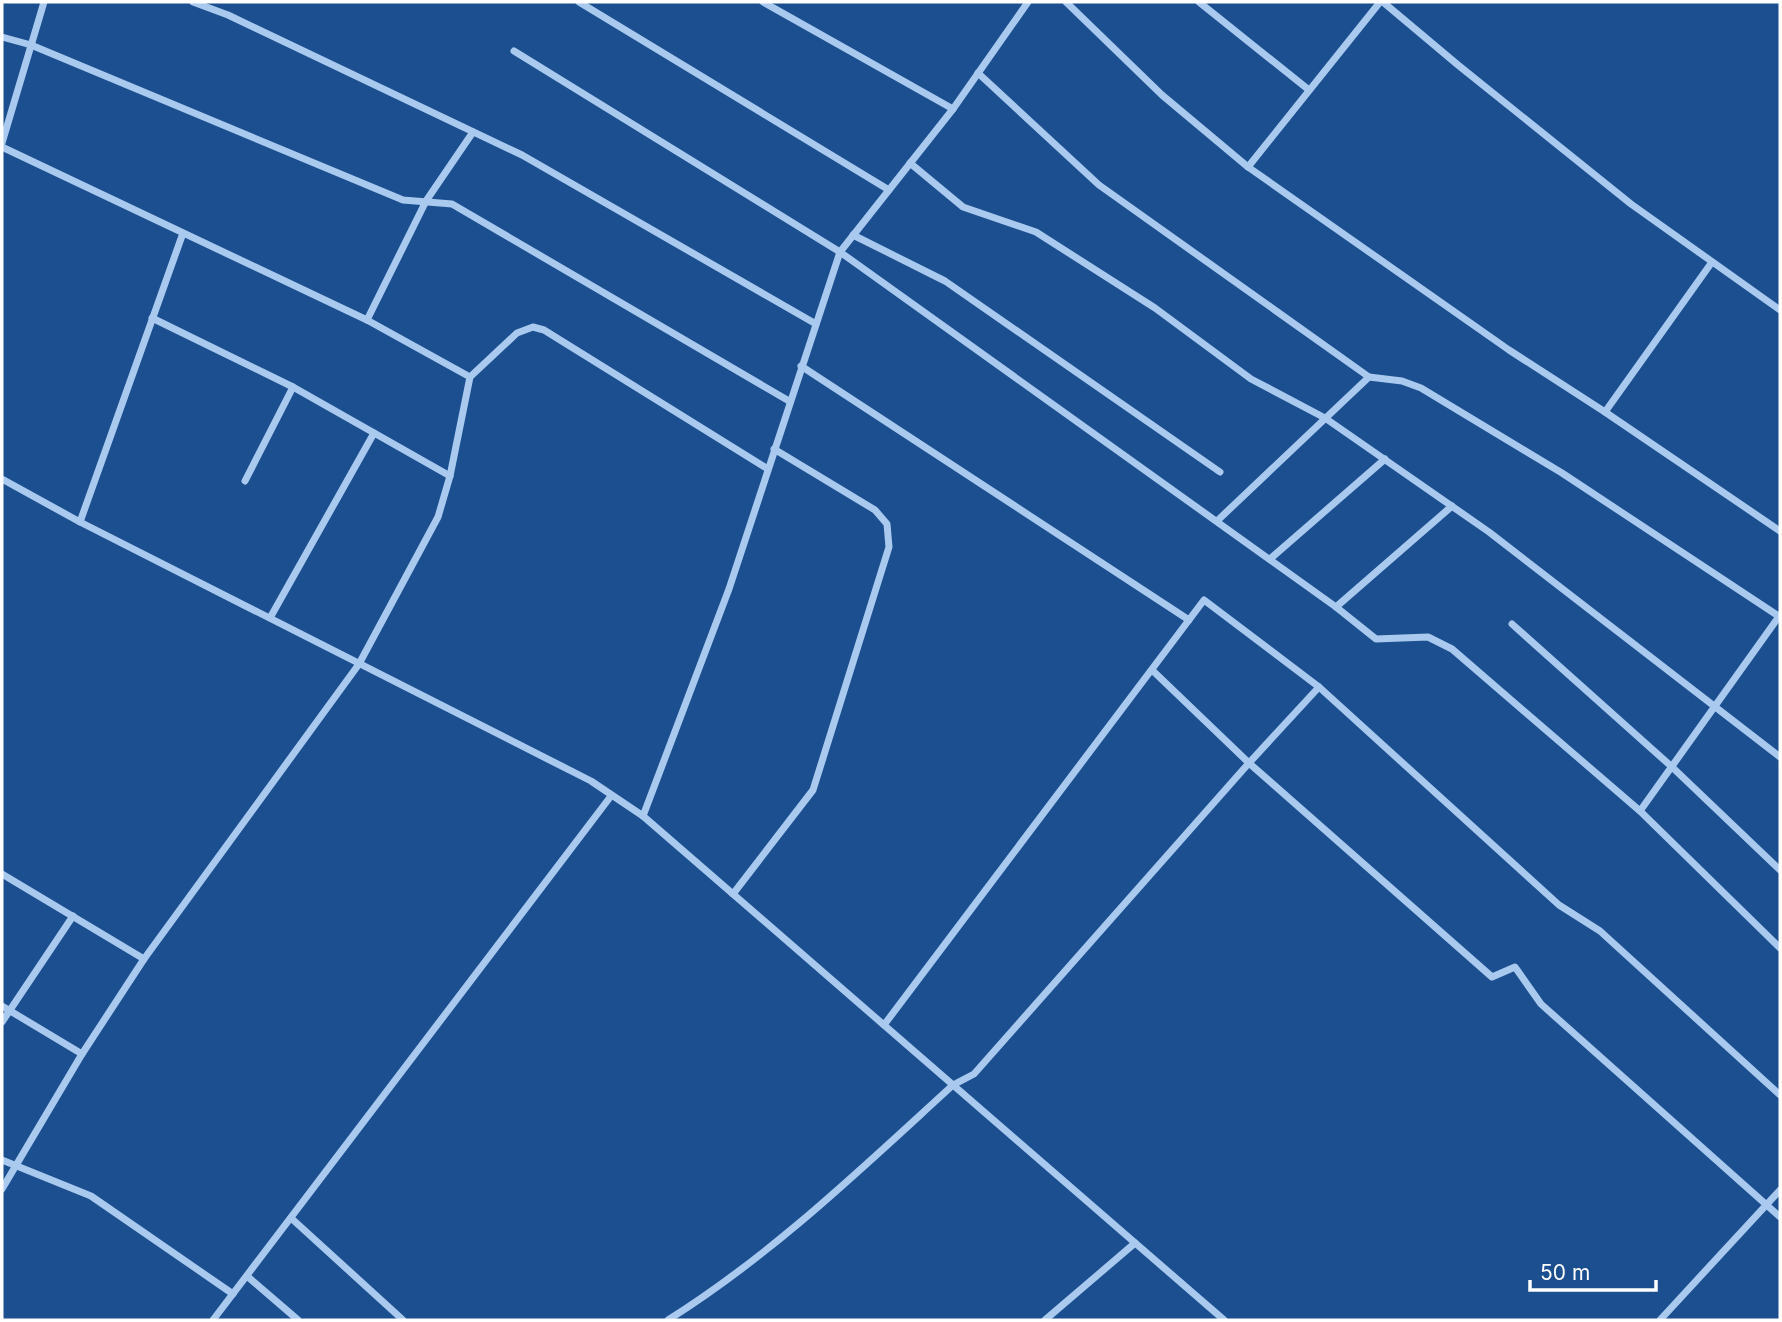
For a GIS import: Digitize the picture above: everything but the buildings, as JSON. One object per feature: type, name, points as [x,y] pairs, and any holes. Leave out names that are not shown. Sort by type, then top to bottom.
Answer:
[{"type":"street","points":[[44,2],[2,145],[367,320],[470,377]]},
{"type":"street","points":[[193,2],[228,15],[522,156],[816,324]]},
{"type":"street","points":[[579,2],[888,190]]},
{"type":"street","points":[[763,2],[953,109]]},
{"type":"street","points":[[643,816],[729,589],[840,252],[953,109],[1028,2]]},
{"type":"street","points":[[1066,2],[1162,95],[1248,167],[1509,350],[1780,531]]},
{"type":"street","points":[[1199,2],[1309,90]]},
{"type":"street","points":[[1248,167],[1382,2],[1620,195],[1780,310]]},
{"type":"street","points":[[2,37],[31,45],[403,200],[452,204],[789,401]]},
{"type":"street","points":[[514,51],[840,252],[1270,559],[1376,639],[1428,637],[1452,649],[1640,811],[1780,948]]},
{"type":"street","points":[[978,73],[1099,184],[1369,377],[1402,381],[1421,388],[1562,473],[1780,616],[1640,811]]},
{"type":"street","points":[[367,320],[426,201],[473,132]]},
{"type":"street","points":[[910,163],[963,207],[1036,232],[1155,308],[1251,379],[1325,418],[1489,532],[1780,757]]},
{"type":"street","points":[[79,522],[183,233]]},
{"type":"street","points":[[853,234],[945,281],[1220,472]]},
{"type":"street","points":[[1605,412],[1712,262]]},
{"type":"street","points":[[152,318],[293,387],[450,476]]},
{"type":"street","points":[[2,1189],[82,1054],[144,958],[359,664],[438,517],[450,476],[470,377],[517,332],[533,327],[544,330],[768,469]]},
{"type":"street","points":[[801,366],[1189,620]]},
{"type":"street","points":[[1217,521],[1369,377]]},
{"type":"street","points":[[245,481],[293,387]]},
{"type":"street","points":[[270,618],[373,433]]},
{"type":"street","points":[[733,894],[813,790],[889,547],[887,524],[875,510],[774,449]]},
{"type":"street","points":[[1270,559],[1385,459]]},
{"type":"street","points":[[2,479],[79,522],[591,782],[643,816],[1224,1320]]},
{"type":"street","points":[[1336,607],[1452,506]]},
{"type":"street","points":[[884,1026],[1204,600],[1319,687],[1559,905],[1600,931],[1780,1095]]},
{"type":"street","points":[[1512,624],[1672,766],[1780,870]]},
{"type":"street","points":[[1152,670],[1249,763],[1492,977],[1515,967],[1541,1004],[1780,1217]]},
{"type":"street","points":[[668,1320],[697,1302],[810,1216],[953,1085],[974,1074],[1319,687]]},
{"type":"street","points":[[214,1320],[611,796]]},
{"type":"street","points":[[2,874],[144,958]]},
{"type":"street","points":[[2,1022],[73,916]]},
{"type":"street","points":[[2,1006],[82,1054]]},
{"type":"street","points":[[2,1160],[91,1196],[233,1294]]},
{"type":"street","points":[[1660,1320],[1780,1190]]},
{"type":"street","points":[[291,1218],[403,1320]]},
{"type":"street","points":[[1045,1320],[1135,1243]]},
{"type":"street","points":[[247,1276],[298,1320]]}]
